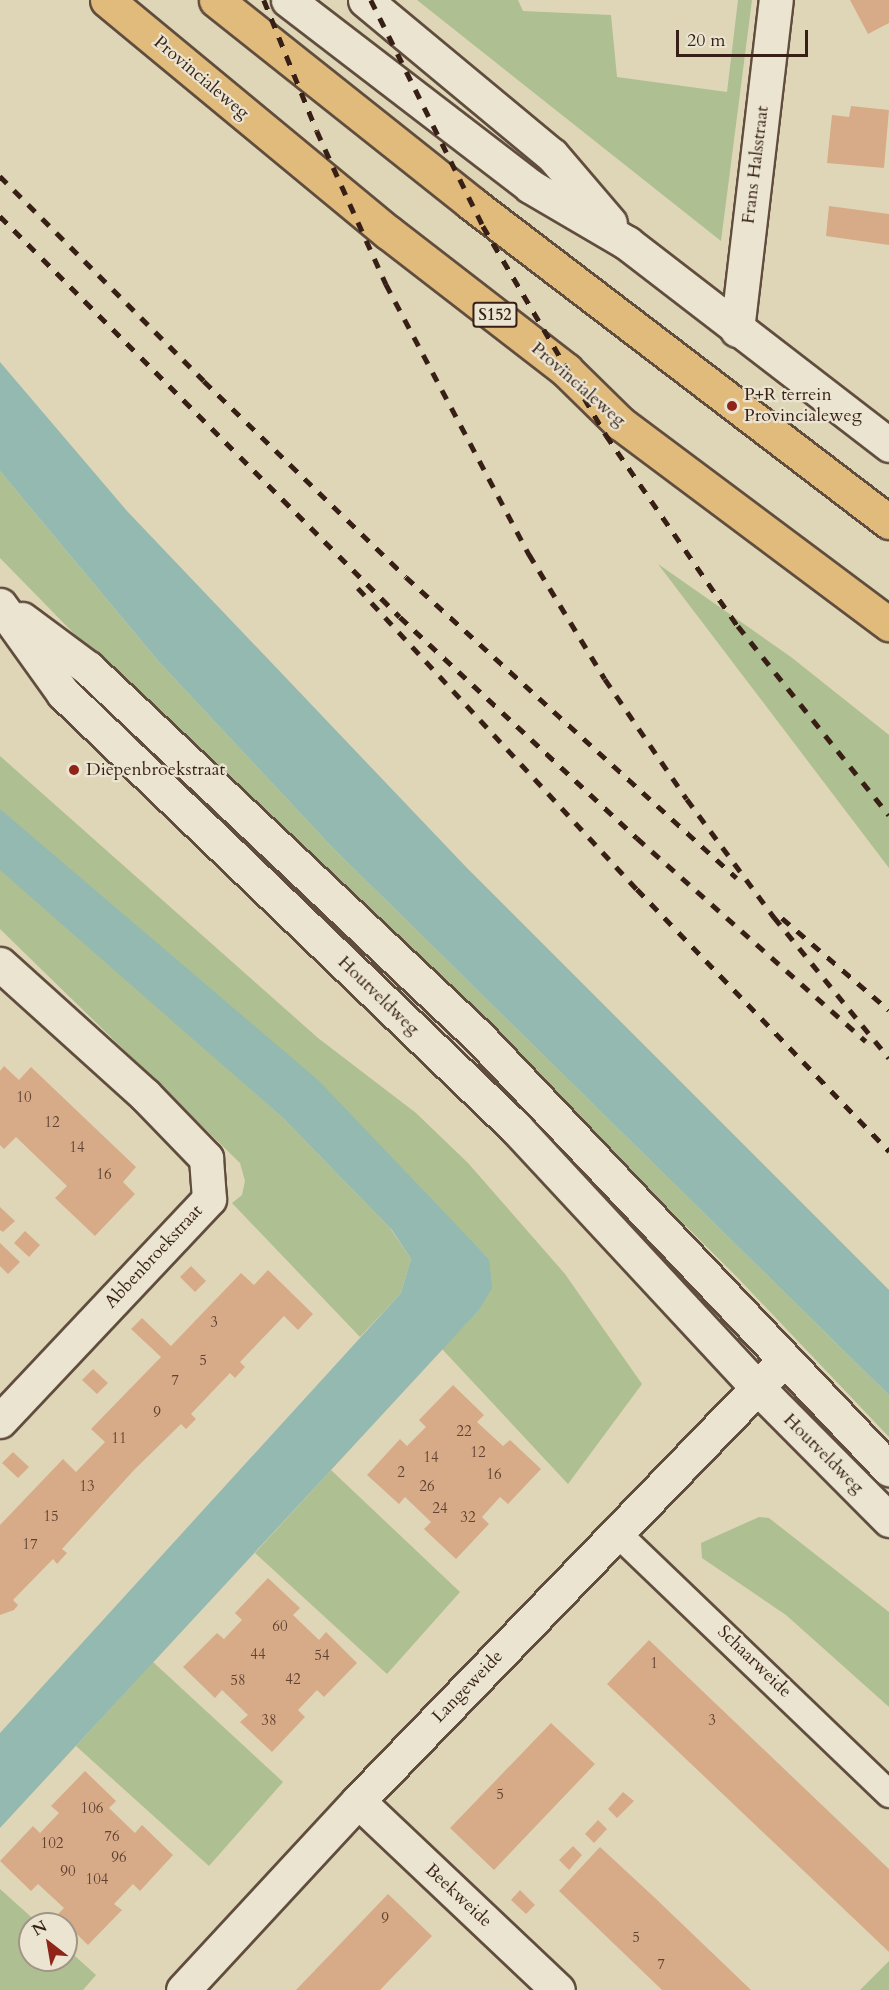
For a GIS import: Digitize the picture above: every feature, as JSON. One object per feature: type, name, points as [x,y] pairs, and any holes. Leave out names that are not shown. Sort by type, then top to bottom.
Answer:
[{"type":"main road","name":"Provincialeweg","points":[[107,0],[389,233],[566,370],[620,423],[889,624]]},
{"type":"main road","points":[[216,0],[554,267],[889,522]]},
{"type":"street","points":[[288,0],[530,186],[627,243],[889,445]]},
{"type":"street","points":[[365,0],[552,154],[627,243]]},
{"type":"street","name":"Frans Halsstraat","points":[[737,330],[776,0]]},
{"type":"street","name":"Houtveldweg","points":[[0,604],[88,668],[478,1037],[889,1469]]},
{"type":"street","name":"Houtveldweg","points":[[0,604],[63,693],[517,1129],[758,1388],[889,1520]]},
{"type":"street","name":"Abbenbroekstraat","points":[[0,964],[145,1095],[206,1158],[209,1199],[0,1420]]},
{"type":"street","points":[[758,1388],[784,1360]]},
{"type":"street","name":"Langeweide","points":[[183,1990],[358,1801],[758,1388]]},
{"type":"street","name":"Beekweide","points":[[358,1801],[558,1990]]},
{"type":"lane","name":"Schaarweide","points":[[617,1533],[889,1794]]},
{"type":"green space","points":[[417,0],[518,0],[523,11],[611,15],[617,77],[727,92],[738,0],[752,0],[721,241]]},
{"type":"green space","points":[[0,471],[160,663],[332,847],[889,1395],[889,1437],[736,1276],[514,1055],[89,649],[0,558]]},
{"type":"green space","points":[[658,564],[791,657],[889,735],[889,868]]},
{"type":"green space","points":[[0,756],[318,1038],[416,1113],[468,1163],[565,1274],[642,1384],[568,1484],[442,1349],[479,1310],[489,1259],[422,1190],[0,813]]},
{"type":"green space","points":[[0,867],[283,1118],[390,1228],[411,1259],[401,1293],[360,1337],[232,1203],[242,1195],[245,1181],[240,1163],[0,929]]},
{"type":"green space","points":[[331,1470],[460,1592],[387,1674],[255,1553]]},
{"type":"green space","points":[[759,1517],[769,1518],[889,1612],[889,1707],[786,1615],[702,1558],[701,1543]]},
{"type":"green space","points":[[153,1662],[283,1782],[209,1866],[76,1746]]},
{"type":"green space","points":[[0,1889],[26,1912],[18,1912],[18,1972],[78,1972],[78,1959],[96,1975],[83,1990],[0,1990]]},
{"type":"green space","points":[[889,1961],[889,1990],[860,1990]]},
{"type":"water","points":[[0,362],[127,511],[467,868],[889,1290],[889,1395],[332,847],[160,663],[0,471]]},
{"type":"water","points":[[0,809],[318,1080],[489,1259],[492,1288],[479,1310],[0,1828],[0,1733],[401,1293],[411,1259],[392,1230],[283,1118],[0,870]]},
{"type":"building","points":[[850,0],[889,0],[889,23],[868,34]]},
{"type":"building","points":[[851,106],[889,110],[884,168],[827,163],[832,115],[849,117]]},
{"type":"building","points":[[829,206],[889,214],[889,245],[826,236]]},
{"type":"building","points":[[4,1066],[19,1080],[31,1067],[136,1167],[123,1182],[135,1194],[95,1236],[55,1198],[67,1186],[16,1137],[4,1149],[0,1145],[0,1071]]},
{"type":"building","points":[[0,1207],[15,1221],[3,1232],[0,1230]]},
{"type":"building","points":[[25,1231],[40,1245],[29,1257],[14,1243]]},
{"type":"building","points":[[0,1243],[20,1262],[8,1274],[0,1266]]},
{"type":"building","points":[[191,1266],[206,1281],[195,1292],[180,1277]]},
{"type":"building","points":[[268,1270],[313,1314],[298,1330],[284,1316],[240,1362],[245,1367],[235,1378],[230,1373],[191,1414],[196,1419],[186,1429],[181,1424],[134,1470],[62,1549],[67,1553],[57,1564],[53,1559],[13,1600],[18,1605],[14,1610],[0,1615],[0,1525],[63,1459],[76,1472],[105,1442],[91,1429],[161,1357],[131,1329],[142,1318],[171,1346],[241,1273],[254,1285]]},
{"type":"building","points":[[93,1369],[108,1383],[97,1394],[82,1380]]},
{"type":"building","points":[[453,1385],[484,1415],[477,1422],[503,1446],[510,1440],[541,1469],[508,1504],[500,1497],[482,1517],[489,1524],[456,1559],[424,1529],[431,1522],[405,1497],[399,1504],[367,1475],[400,1439],[407,1446],[426,1427],[419,1420]]},
{"type":"building","points":[[13,1452],[29,1467],[18,1478],[2,1463]]},
{"type":"building","points":[[268,1578],[300,1608],[293,1615],[319,1640],[326,1632],[357,1663],[324,1697],[317,1690],[298,1710],[305,1717],[272,1752],[240,1722],[248,1715],[222,1690],[215,1698],[183,1667],[217,1633],[224,1639],[242,1620],[235,1613]]},
{"type":"building","points":[[649,1640],[889,1869],[889,1952],[607,1684]]},
{"type":"building","points":[[551,1723],[595,1764],[494,1870],[450,1828]]},
{"type":"building","points":[[85,1771],[116,1801],[109,1808],[135,1833],[142,1825],[173,1855],[140,1891],[133,1884],[114,1904],[122,1910],[88,1945],[78,1935],[78,1912],[60,1912],[64,1908],[38,1884],[31,1891],[0,1861],[33,1826],[40,1833],[59,1813],[51,1806]]},
{"type":"building","points":[[623,1792],[634,1801],[617,1818],[608,1809]]},
{"type":"building","points":[[598,1820],[607,1829],[594,1843],[585,1834]]},
{"type":"building","points":[[573,1846],[582,1855],[569,1870],[559,1860]]},
{"type":"building","points":[[600,1847],[751,1990],[662,1990],[559,1891]]},
{"type":"building","points":[[520,1890],[535,1905],[526,1914],[511,1900]]},
{"type":"building","points":[[388,1894],[432,1936],[380,1990],[296,1990]]},
{"type":"railway","points":[[264,0],[317,131],[386,284],[529,554],[605,679],[687,799],[774,917],[889,1058]]},
{"type":"railway","points":[[371,0],[483,226],[606,435],[738,626],[889,815]]},
{"type":"railway","points":[[0,176],[204,381],[406,577],[737,878]]},
{"type":"railway","points":[[0,216],[400,617],[637,838],[866,1041]]},
{"type":"railway","points":[[358,588],[637,889],[889,1151]]},
{"type":"railway","points":[[782,918],[889,1010]]},
{"type":"place","name":"P+R terrein Provincialeweg","points":[[732,406]]},
{"type":"place","name":"Diepenbroekstraat","points":[[74,770]]}]
